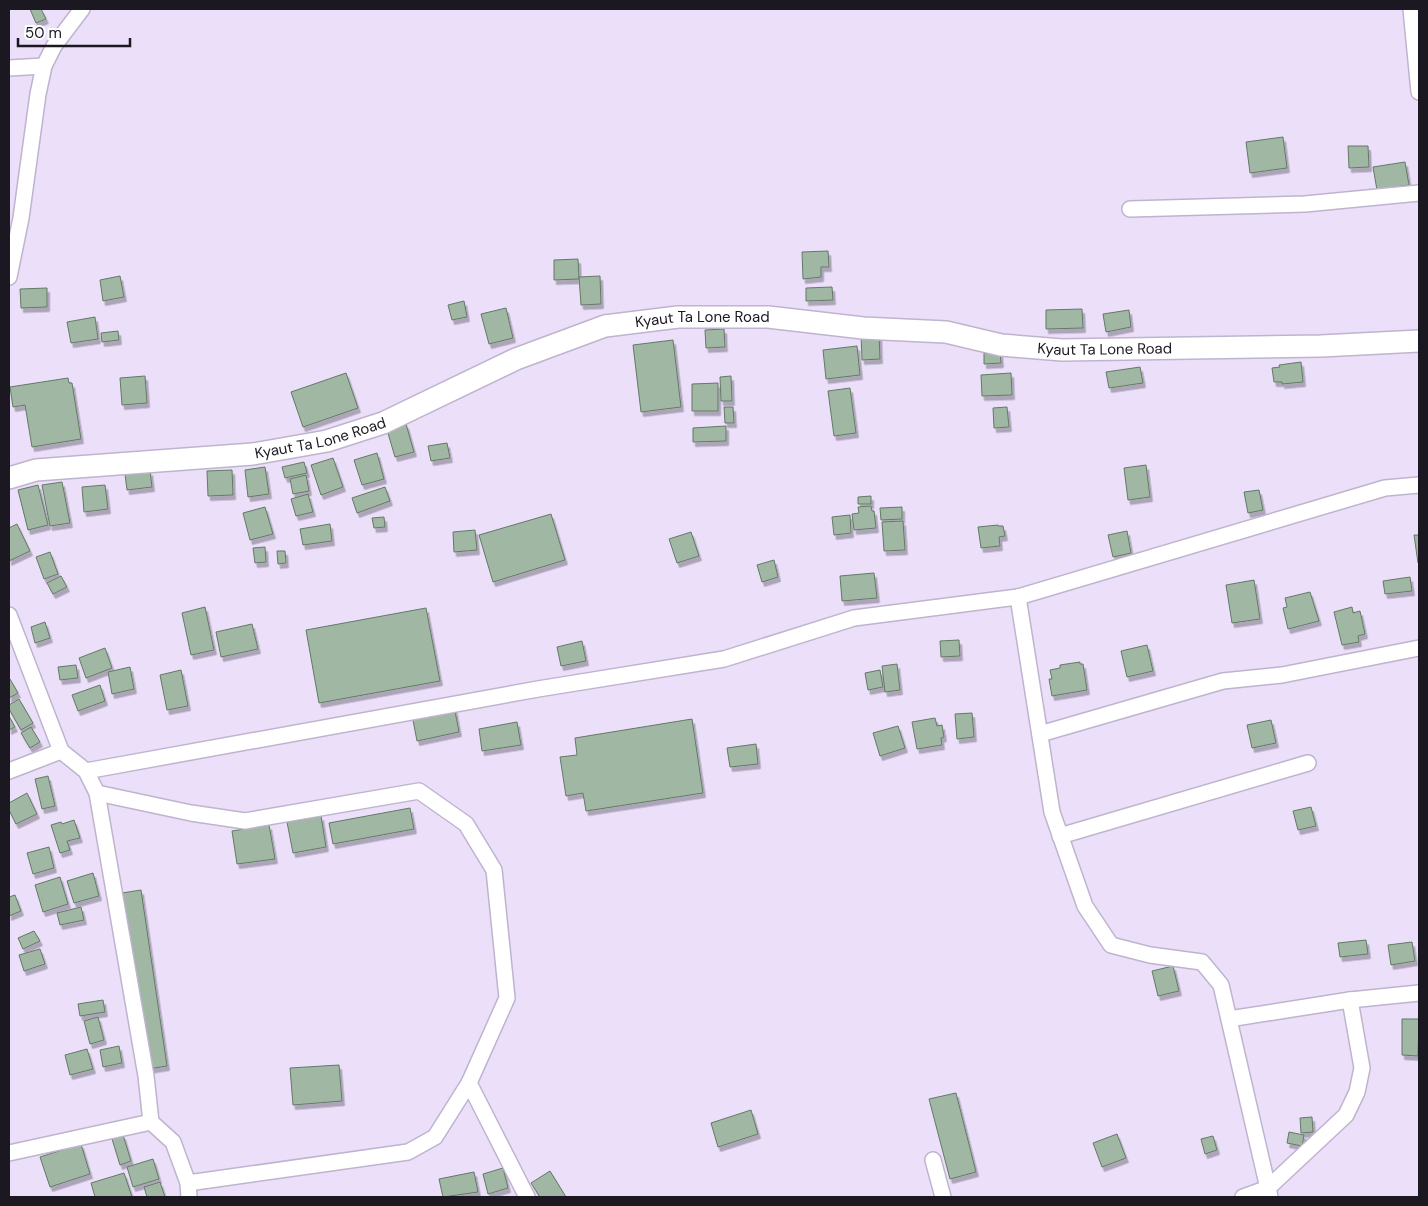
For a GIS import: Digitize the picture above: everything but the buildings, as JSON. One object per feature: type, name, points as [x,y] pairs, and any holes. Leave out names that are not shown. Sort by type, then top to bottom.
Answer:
[{"type":"main road","name":"Kyaut Ta Lone Road","points":[[9,478],[36,470],[253,454],[327,442],[383,423],[516,359],[605,326],[678,317],[768,318],[863,328],[946,332],[1001,345],[1062,350],[1321,346],[1419,341]]},
{"type":"street","points":[[9,277],[15,218],[44,66],[54,46],[82,9]]},
{"type":"street","points":[[1412,9],[1419,92]]},
{"type":"street","points":[[9,68],[44,66]]},
{"type":"street","points":[[1130,209],[1305,204],[1419,193]]},
{"type":"street","points":[[86,771],[538,689],[724,659],[854,618],[1018,597],[1385,488],[1419,485]]},
{"type":"street","points":[[1018,597],[1052,812],[1085,906],[1111,945],[1150,955],[1202,962],[1221,985],[1269,1193]]},
{"type":"street","points":[[9,615],[61,751],[86,771],[97,793],[146,1076],[151,1122],[173,1142],[189,1190],[408,1152],[434,1136],[469,1083],[507,998],[494,870],[466,824],[419,791],[245,821],[191,813],[97,793]]},
{"type":"street","points":[[1040,734],[1223,681],[1282,675],[1419,648]]},
{"type":"street","points":[[9,771],[61,751]]},
{"type":"street","points":[[1060,836],[1308,763]]},
{"type":"street","points":[[1229,1019],[1350,1000],[1419,993]]},
{"type":"street","points":[[1244,1197],[1269,1193],[1346,1115],[1357,1092],[1362,1068],[1350,1000]]},
{"type":"street","points":[[469,1083],[527,1197]]},
{"type":"street","points":[[9,1153],[151,1122]]},
{"type":"street","points":[[933,1160],[944,1197]]}]
